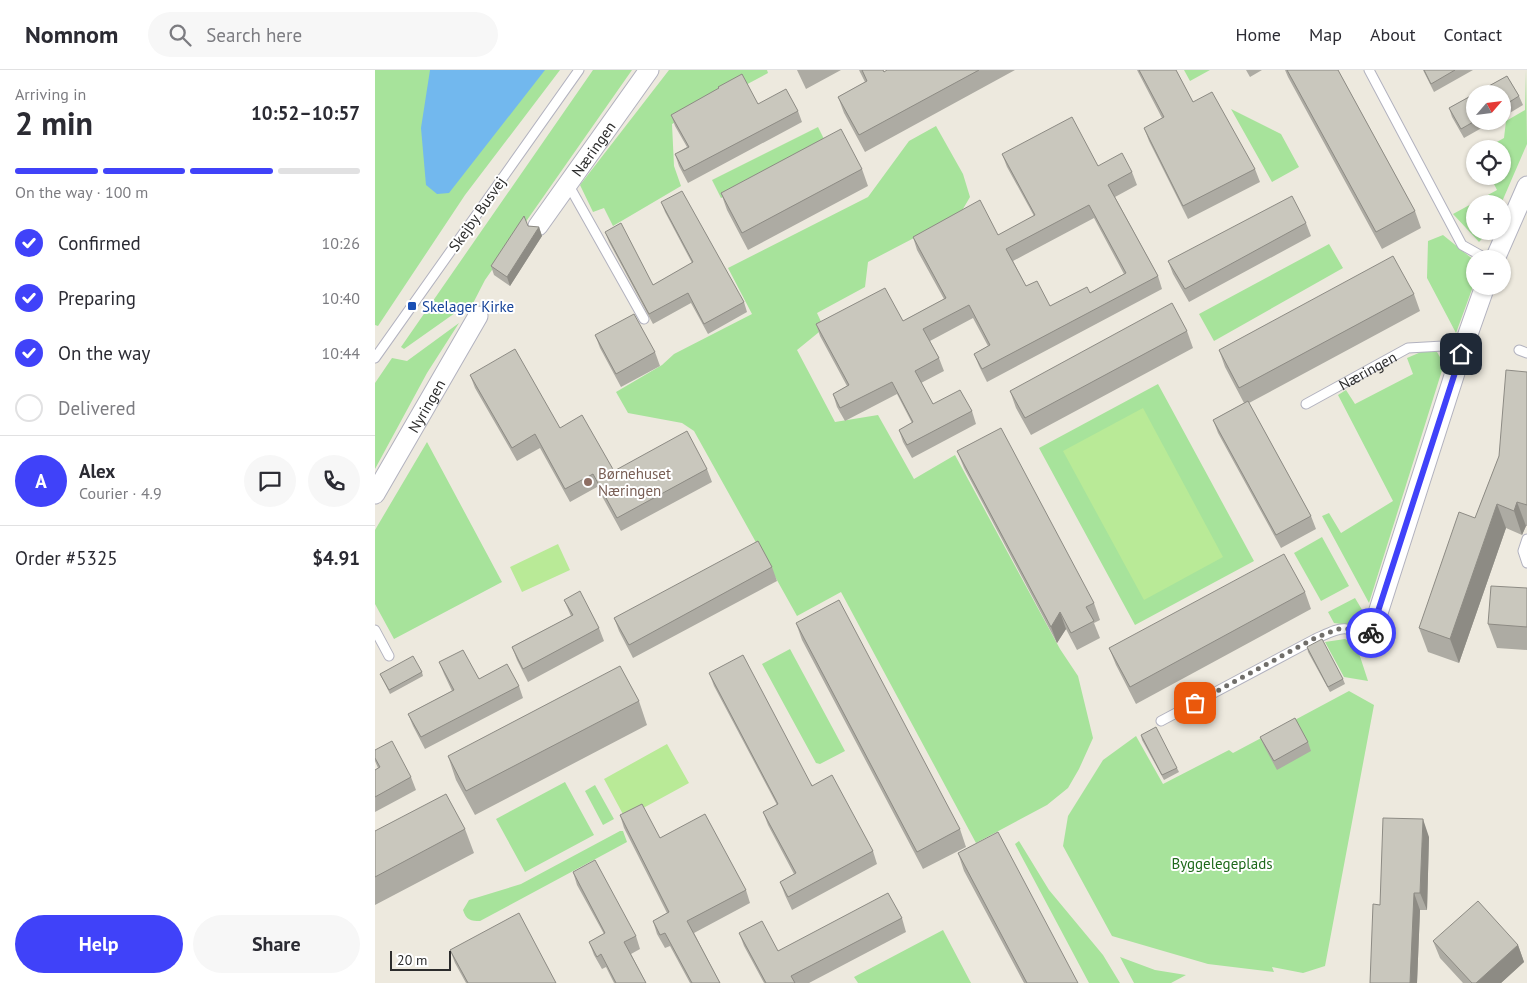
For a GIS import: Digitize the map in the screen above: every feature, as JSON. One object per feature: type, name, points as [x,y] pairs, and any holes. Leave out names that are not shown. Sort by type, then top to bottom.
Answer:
[{"type":"street","name":"Næringen","points":[[538,226],[649,70]]},
{"type":"street","points":[[1499,250],[1527,186]]},
{"type":"street","points":[[1369,641],[1461,354],[1482,295]]},
{"type":"street","name":"Nyringen","points":[[375,494],[478,316]]},
{"type":"lane","name":"Skejby Busvej","points":[[375,358],[579,70]]},
{"type":"lane","points":[[1369,70],[1462,245],[1471,250]]},
{"type":"lane","points":[[568,184],[644,319]]},
{"type":"lane","name":"Næringen","points":[[1307,404],[1408,348],[1443,346],[1461,354]]},
{"type":"lane","points":[[1527,539],[1523,551],[1527,563]]},
{"type":"lane","points":[[1161,721],[1315,638],[1338,629],[1352,629],[1369,641]]},
{"type":"lane","points":[[375,630],[389,656]]},
{"type":"green space","points":[[375,70],[560,70],[465,195],[378,326],[375,325]]},
{"type":"green space","points":[[593,70],[632,70],[485,280],[469,311],[455,313],[404,349],[401,347]]},
{"type":"green space","points":[[669,70],[767,70],[768,73],[672,124],[674,166],[681,186],[613,226],[604,208],[593,212],[580,185]]},
{"type":"green space","points":[[1184,70],[1210,70],[1190,81]]},
{"type":"green space","points":[[1526,70],[1527,144],[1511,181],[1511,140],[1500,140],[1504,138],[1505,130],[1511,130],[1511,118],[1525,110]]},
{"type":"green space","points":[[1231,109],[1281,134],[1299,167],[1272,182]]},
{"type":"green space","points":[[936,126],[963,174],[970,197],[960,214],[868,262],[865,287],[817,313],[824,328],[797,350],[835,422],[878,415],[914,479],[955,455],[1060,649],[1078,676],[1093,738],[1068,788],[1047,805],[976,843],[841,592],[797,616],[694,431],[682,423],[628,413],[616,392],[662,365],[674,354],[752,314],[728,268],[868,197],[909,141]]},
{"type":"green space","points":[[818,127],[826,143],[721,198],[712,180]]},
{"type":"green space","points":[[1494,185],[1509,185],[1505,195],[1488,195],[1497,190]]},
{"type":"green space","points":[[1466,207],[1466,228],[1453,214]]},
{"type":"green space","points":[[1443,235],[1466,254],[1466,295],[1470,295],[1456,333],[1427,278],[1428,241]]},
{"type":"green space","points":[[1329,244],[1343,268],[1214,341],[1199,314]]},
{"type":"green space","points":[[459,323],[427,373],[375,469],[375,383],[392,358],[407,361]]},
{"type":"green space","points":[[1421,352],[1437,352],[1444,364],[1369,603],[1322,516],[1329,513],[1341,533],[1393,501],[1338,395],[1346,390],[1355,404],[1413,374],[1407,358]]},
{"type":"green space","points":[[1158,384],[1254,561],[1135,625],[1039,448]]},
{"type":"green space","points":[[1143,408],[1223,557],[1144,600],[1063,451]]},
{"type":"green space","points":[[427,442],[502,582],[394,639],[375,604],[375,530]]},
{"type":"green space","points":[[1322,537],[1349,586],[1321,601],[1294,553]]},
{"type":"green space","points":[[558,544],[570,570],[522,592],[510,567]]},
{"type":"green space","points":[[1355,598],[1367,618],[1355,626],[1334,623],[1328,612]]},
{"type":"green space","points":[[1345,639],[1356,644],[1368,681],[1344,677],[1325,642]]},
{"type":"green space","points":[[790,649],[845,751],[820,764],[816,763],[762,664]]},
{"type":"green space","name":"Byggelegeplads","points":[[1349,691],[1374,705],[1325,966],[1303,973],[1272,967],[1274,972],[1208,964],[1112,936],[1063,846],[1068,816],[1103,760],[1136,736],[1163,784],[1229,750],[1233,753]]},
{"type":"green space","points":[[667,744],[689,783],[625,818],[604,779]]},
{"type":"green space","points":[[565,782],[594,835],[525,872],[496,819]]},
{"type":"green space","points":[[595,785],[614,819],[603,825],[585,791]]},
{"type":"green space","points":[[623,831],[627,842],[480,921],[469,919],[464,913],[463,910],[469,900],[521,884]]},
{"type":"green space","points":[[1019,841],[1049,890],[1103,955],[1120,983],[1089,983],[1015,844]]},
{"type":"green space","points":[[943,930],[971,983],[858,983],[854,977]]},
{"type":"green space","points":[[1120,957],[1155,970],[1186,975],[1171,983],[1134,983]]},
{"type":"water","points":[[430,70],[545,70],[449,193],[437,194],[426,185],[421,128]]},
{"type":"building","points":[[862,70],[883,70],[884,72],[887,70],[979,70],[859,135],[838,97],[867,81]]},
{"type":"building","points":[[1139,70],[1176,70],[1193,102],[1212,92],[1255,169],[1183,206],[1144,128],[1164,117]]},
{"type":"building","points":[[1287,70],[1338,70],[1415,211],[1376,232]]},
{"type":"building","points":[[1424,70],[1455,70],[1431,84]]},
{"type":"building","points":[[742,74],[758,104],[786,89],[798,111],[684,171],[675,154],[689,147],[671,115]]},
{"type":"building","points":[[1507,76],[1519,96],[1511,101],[1511,85],[1491,85]]},
{"type":"building","points":[[1466,99],[1466,126],[1461,129],[1449,108]]},
{"type":"building","points":[[1072,117],[1098,166],[1122,153],[1132,172],[1108,185],[1158,276],[982,369],[974,354],[990,345],[969,305],[923,329],[939,358],[915,371],[933,404],[960,390],[972,411],[907,445],[899,430],[913,422],[892,382],[840,408],[833,394],[849,385],[816,324],[885,288],[903,321],[946,298],[913,237],[980,200],[998,235],[1035,215],[1002,154]],"holes":[[[1089,205],[1126,273],[1090,293],[1087,287],[1050,306],[1037,281],[1026,286],[1006,249]]]},
{"type":"building","points":[[841,129],[862,169],[742,233],[721,193]]},
{"type":"building","points":[[682,191],[744,302],[704,324],[688,293],[649,314],[605,232],[621,223],[653,285],[693,262],[661,202]]},
{"type":"building","points":[[1292,196],[1306,223],[1185,289],[1168,261]]},
{"type":"building","points":[[524,216],[528,226],[539,227],[507,277],[491,266]]},
{"type":"building","points":[[1393,256],[1414,294],[1239,388],[1219,350]]},
{"type":"building","points":[[1172,303],[1187,331],[1025,418],[1010,391]]},
{"type":"building","points":[[634,314],[655,352],[616,374],[595,335]]},
{"type":"building","points":[[515,349],[560,428],[582,415],[614,471],[687,431],[707,469],[617,518],[593,474],[565,489],[535,434],[512,448],[470,375]]},
{"type":"building","points":[[1506,370],[1527,372],[1527,505],[1517,502],[1514,511],[1497,504],[1450,639],[1419,628],[1459,512],[1475,518],[1499,456]]},
{"type":"building","points":[[1248,401],[1311,516],[1276,535],[1213,420]]},
{"type":"building","points":[[1001,428],[1094,603],[1086,607],[1094,621],[1071,633],[1060,612],[1051,627],[957,451]]},
{"type":"building","points":[[758,541],[772,567],[629,645],[614,618]]},
{"type":"building","points":[[1284,554],[1305,592],[1130,687],[1109,648]]},
{"type":"building","points":[[1491,586],[1527,588],[1527,627],[1488,624]]},
{"type":"building","points":[[580,591],[599,628],[523,669],[512,647],[573,615],[564,600]]},
{"type":"building","points":[[839,600],[960,829],[917,852],[796,623]]},
{"type":"building","points":[[1322,639],[1343,679],[1328,687],[1307,647]]},
{"type":"building","points":[[463,650],[479,679],[507,664],[519,686],[421,737],[408,714],[454,690],[439,662]]},
{"type":"building","points":[[743,655],[812,786],[832,775],[873,851],[788,897],[780,882],[796,873],[763,812],[778,804],[709,673]]},
{"type":"building","points":[[413,656],[422,672],[389,690],[380,674]]},
{"type":"building","points":[[620,666],[639,701],[466,791],[448,756]]},
{"type":"building","points":[[1295,718],[1308,742],[1274,761],[1260,737]]},
{"type":"building","points":[[1156,727],[1177,768],[1162,775],[1141,735]]},
{"type":"building","points":[[392,741],[411,777],[375,797],[375,770],[380,767],[375,758],[375,750]]},
{"type":"building","points":[[446,794],[465,829],[375,877],[375,831]]},
{"type":"building","points":[[642,804],[660,838],[705,814],[746,890],[687,921],[720,983],[692,983],[665,933],[660,935],[653,921],[669,912],[620,815]]},
{"type":"building","points":[[1383,818],[1423,819],[1420,893],[1414,893],[1410,983],[1370,983],[1373,904],[1380,905]]},
{"type":"building","points":[[998,832],[1078,983],[1027,983],[958,853]]},
{"type":"building","points":[[595,860],[636,936],[624,942],[646,983],[616,983],[601,954],[597,957],[589,942],[605,933],[573,872]]},
{"type":"building","points":[[888,893],[902,918],[791,976],[795,983],[766,983],[739,933],[762,921],[778,951]]},
{"type":"building","points":[[1478,901],[1518,945],[1476,983],[1472,983],[1433,941]]},
{"type":"building","points":[[519,913],[556,983],[468,983],[450,950]]},
{"type":"way so far","points":[[1195,703],[1315,638],[1338,629],[1352,629],[1369,641],[1371,633]]},
{"type":"place","name":"Skelager Kirke","points":[[412,306]]},
{"type":"place","name":"Børnehuset Næringen","points":[[588,482]]},
{"type":"route","points":[[1371,633],[1461,354]]}]
